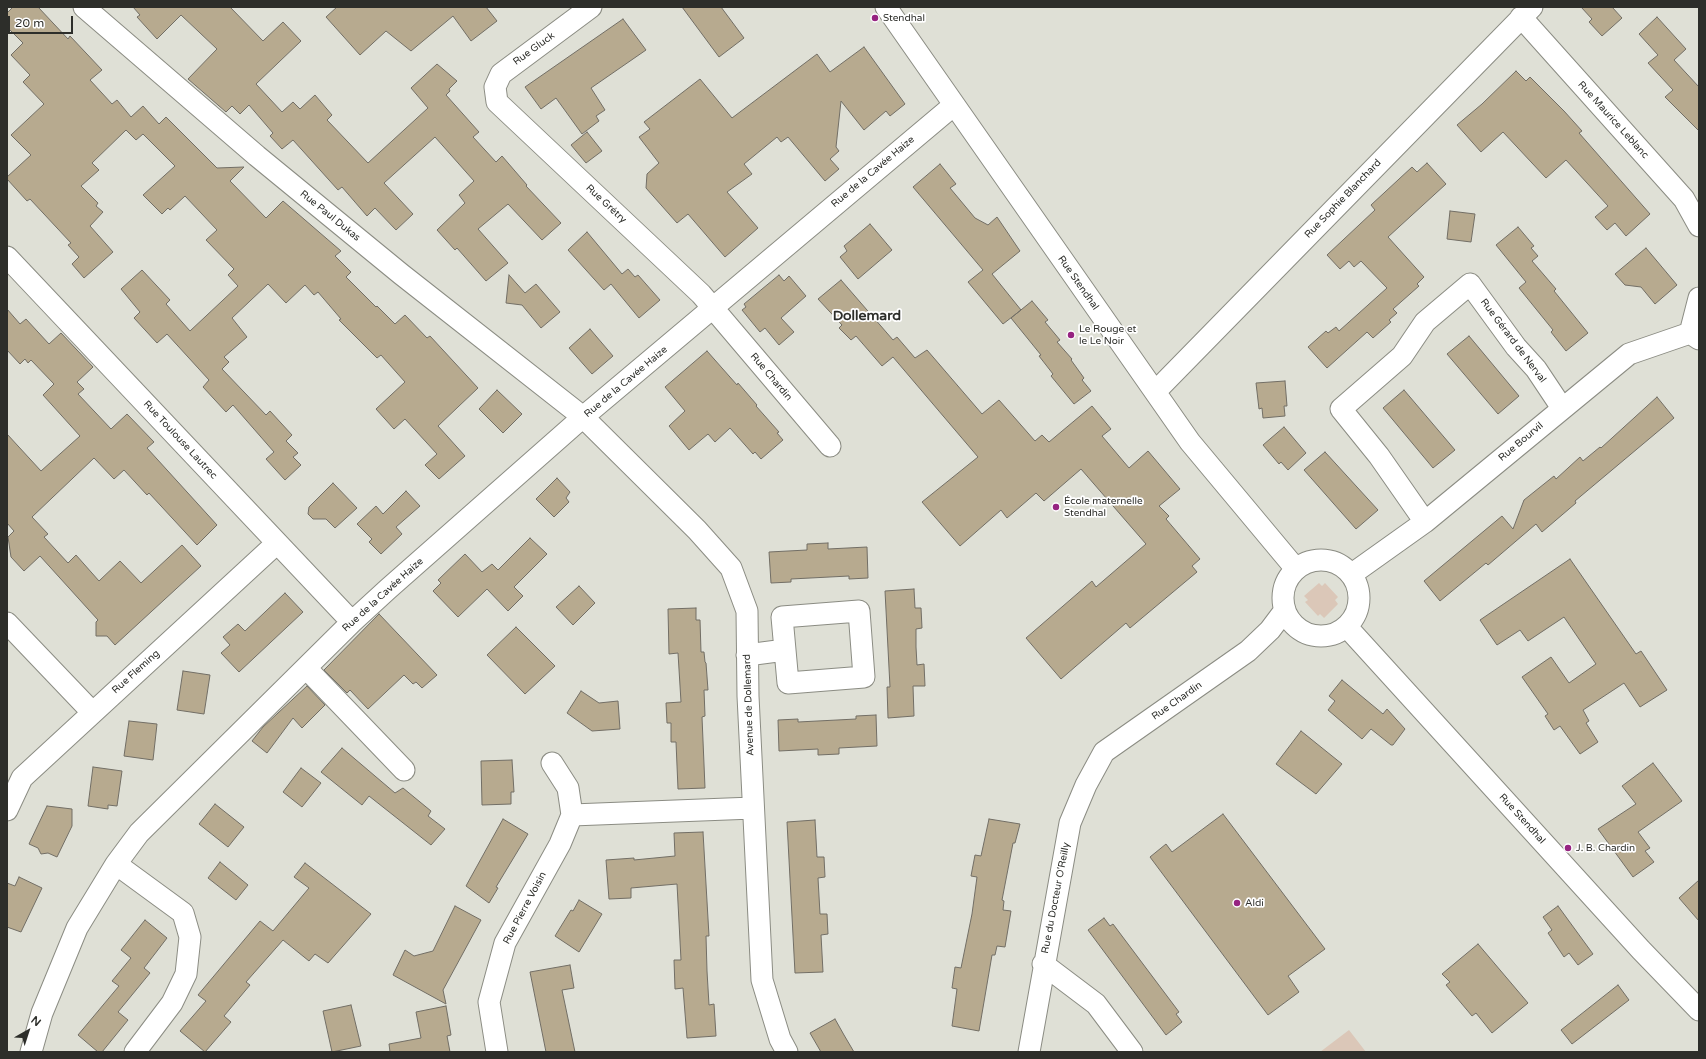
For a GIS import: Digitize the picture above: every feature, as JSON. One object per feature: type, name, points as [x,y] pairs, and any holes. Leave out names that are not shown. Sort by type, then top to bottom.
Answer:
[{"type":"street","name":"Rue Paul Dukas","points":[[84,7],[257,156],[401,274],[583,417]]},
{"type":"street","name":"Rue Gluck","points":[[497,102],[495,88],[501,74],[591,7]]},
{"type":"street","name":"Rue Stendhal","points":[[886,7],[1190,442],[1296,569]]},
{"type":"street","name":"Rue Maurice Leblanc","points":[[1526,12],[1684,199],[1699,226]]},
{"type":"street","name":"Rue Sophie Blanchard","points":[[1155,392],[1526,12]]},
{"type":"street","name":"Rue Grétry","points":[[497,102],[696,289],[713,308]]},
{"type":"street","name":"Rue de la Cavée Haize","points":[[31,1052],[42,1013],[77,928],[116,864],[139,833],[352,622],[583,417],[954,105]]},
{"type":"street","name":"Rue Toulouse Lautrec","points":[[7,257],[352,622]]},
{"type":"street","name":"Rue Gérard de Nerval","points":[[1424,522],[1379,456],[1341,409],[1402,356],[1425,322],[1470,284],[1516,347],[1536,369],[1562,408]]},
{"type":"street","points":[[1694,336],[1699,298]]},
{"type":"street","name":"Rue Chardin","points":[[713,308],[830,446]]},
{"type":"street","name":"Rue Bourvil","points":[[1352,574],[1424,522],[1629,354],[1694,336]]},
{"type":"street","name":"Avenue de Dollemard","points":[[583,417],[697,530],[731,568],[747,611],[747,655],[753,808],[762,980],[780,1039],[787,1052]]},
{"type":"street","name":"Rue Fleming","points":[[7,810],[22,778],[277,543]]},
{"type":"street","points":[[1325,560],[1343,566],[1352,574],[1358,585],[1360,596],[1359,608],[1355,618],[1347,627],[1337,634],[1325,637],[1313,636],[1302,632],[1295,626],[1285,610],[1283,599],[1284,588],[1296,569],[1306,562],[1325,560]]},
{"type":"street","name":"Rue Chardin","points":[[1104,752],[1248,651],[1270,630],[1285,610]]},
{"type":"street","points":[[859,611],[864,677],[788,683],[785,650],[782,617],[859,611]]},
{"type":"street","points":[[7,623],[92,712]]},
{"type":"street","name":"Rue Stendhal","points":[[1347,627],[1635,944],[1699,1010]]},
{"type":"street","name":"Rue Chardin","points":[[1248,651],[1302,632]]},
{"type":"street","points":[[747,655],[785,650]]},
{"type":"street","points":[[306,668],[404,770]]},
{"type":"street","name":"Rue du Docteur O'Reilly","points":[[1029,1052],[1043,964],[1070,823],[1079,799],[1104,752]]},
{"type":"street","points":[[552,763],[568,788],[572,815],[753,808]]},
{"type":"street","name":"Rue Pierre Voisin","points":[[496,1052],[489,1002],[505,943],[560,844],[572,815]]},
{"type":"street","points":[[116,864],[183,913],[190,937],[186,974],[178,991],[172,1003],[135,1052]]},
{"type":"street","points":[[1043,964],[1096,1004],[1132,1052]]},
{"type":"shaded area","points":[[1319,583],[1322,586],[1325,583],[1338,597],[1335,600],[1338,604],[1324,618],[1320,614],[1318,616],[1305,602],[1308,600],[1304,596]]},
{"type":"shaded area","points":[[1349,1030],[1366,1052],[1320,1052]]},
{"type":"building","points":[[13,7],[38,7],[68,39],[70,36],[102,70],[90,80],[112,104],[117,100],[131,117],[143,106],[159,124],[166,117],[217,168],[244,167],[230,181],[266,218],[283,201],[341,251],[335,256],[351,272],[346,277],[376,307],[377,306],[395,324],[405,315],[427,338],[430,336],[478,388],[438,426],[465,456],[439,479],[425,465],[437,454],[405,419],[394,429],[376,409],[405,382],[381,355],[377,358],[339,320],[341,319],[318,292],[314,295],[305,285],[286,303],[268,284],[232,318],[247,337],[224,357],[229,362],[222,369],[266,415],[270,411],[292,435],[286,441],[298,453],[293,457],[301,465],[285,480],[266,459],[274,452],[233,405],[226,412],[203,387],[209,380],[167,334],[157,343],[134,318],[140,312],[121,289],[142,270],[170,300],[166,304],[190,331],[238,286],[228,275],[234,269],[206,240],[217,230],[185,196],[170,210],[168,208],[162,214],[143,195],[175,166],[143,134],[136,140],[126,130],[92,163],[99,170],[81,186],[98,203],[96,206],[103,212],[90,226],[113,252],[84,278],[72,264],[79,257],[68,245],[71,243],[30,199],[27,201],[7,179],[7,177],[31,155],[11,135],[44,104],[23,82],[30,75],[11,55],[23,43],[7,27],[7,13]]},
{"type":"building","points":[[133,7],[230,7],[263,41],[283,22],[301,41],[256,84],[282,112],[293,102],[300,109],[315,95],[332,115],[327,120],[368,163],[428,108],[411,88],[437,64],[457,81],[449,89],[450,91],[446,95],[479,132],[473,137],[496,162],[502,156],[527,185],[526,186],[561,223],[542,240],[508,204],[478,229],[508,263],[486,281],[457,248],[455,250],[437,230],[465,203],[459,195],[474,181],[435,137],[384,183],[413,214],[396,230],[375,208],[367,216],[342,187],[338,190],[293,140],[282,149],[270,136],[273,133],[249,105],[240,114],[232,106],[226,112],[188,79],[217,49],[181,15],[157,39],[137,17],[140,15]]},
{"type":"building","points":[[337,7],[486,7],[497,21],[471,41],[453,16],[411,51],[386,31],[360,55],[326,17]]},
{"type":"building","points":[[682,7],[721,7],[744,38],[719,57]]},
{"type":"building","points":[[1581,7],[1612,7],[1622,18],[1602,36],[1589,22],[1592,19]]},
{"type":"building","points":[[1657,17],[1686,49],[1674,60],[1699,87],[1699,131],[1665,97],[1673,90],[1648,63],[1658,55],[1639,34]]},
{"type":"building","points":[[623,19],[646,50],[591,88],[605,110],[596,116],[599,121],[582,134],[556,98],[541,109],[525,87]]},
{"type":"building","points":[[864,47],[905,104],[890,116],[886,111],[864,130],[841,101],[836,147],[839,151],[830,159],[839,169],[825,181],[788,137],[781,142],[777,137],[744,164],[752,174],[727,192],[758,228],[725,257],[688,214],[677,223],[646,188],[647,174],[659,163],[639,137],[650,129],[644,122],[700,79],[732,118],[817,54],[830,72]]},
{"type":"building","points":[[1516,71],[1526,81],[1530,77],[1564,111],[1582,131],[1579,133],[1650,214],[1626,236],[1615,223],[1607,230],[1595,217],[1608,206],[1566,160],[1546,178],[1503,132],[1481,152],[1457,125],[1482,104]]},
{"type":"building","points":[[587,132],[602,151],[586,163],[571,145]]},
{"type":"building","points":[[1427,163],[1446,184],[1388,237],[1424,277],[1417,284],[1419,286],[1393,309],[1397,313],[1389,320],[1391,322],[1373,338],[1367,332],[1327,368],[1308,347],[1326,331],[1328,333],[1336,327],[1339,331],[1387,288],[1361,261],[1354,267],[1349,261],[1340,269],[1327,255],[1375,210],[1371,205],[1412,167],[1417,172]]},
{"type":"building","points":[[940,164],[956,184],[950,188],[975,218],[988,225],[997,217],[1020,251],[992,274],[1021,310],[1003,324],[968,282],[983,270],[913,187]]},
{"type":"building","points":[[1450,211],[1475,214],[1471,242],[1447,239]]},
{"type":"building","points":[[870,224],[892,250],[858,279],[840,257],[847,251],[844,246]]},
{"type":"building","points":[[1518,227],[1534,246],[1531,248],[1538,256],[1532,261],[1556,289],[1554,291],[1588,333],[1566,351],[1551,332],[1553,330],[1519,288],[1526,282],[1496,245]]},
{"type":"building","points":[[587,232],[622,274],[628,269],[635,277],[638,275],[660,300],[639,318],[611,284],[604,290],[568,250]]},
{"type":"building","points":[[1646,248],[1677,285],[1655,304],[1641,287],[1625,285],[1615,274]]},
{"type":"building","points":[[509,275],[525,293],[536,284],[560,312],[541,328],[522,305],[506,303]]},
{"type":"building","points":[[779,275],[784,281],[789,276],[806,296],[781,318],[794,332],[779,345],[765,328],[760,332],[742,310],[746,307],[744,304]]},
{"type":"building","points":[[841,280],[893,340],[897,337],[915,358],[927,350],[982,414],[999,400],[1035,441],[1042,435],[1049,442],[1092,406],[1111,429],[1102,436],[1129,468],[1148,451],[1180,489],[1159,506],[1169,516],[1166,519],[1200,559],[1192,566],[1197,572],[1130,628],[1126,623],[1061,679],[1026,638],[1092,581],[1096,587],[1146,544],[1081,469],[1044,501],[1036,493],[1007,518],[1001,510],[960,546],[922,502],[978,457],[893,357],[882,366],[856,336],[851,340],[839,328],[842,325],[818,299]]},
{"type":"building","points":[[1032,301],[1048,320],[1045,322],[1060,340],[1057,342],[1072,359],[1071,360],[1084,378],[1082,380],[1091,391],[1074,404],[1051,376],[1053,374],[1039,356],[1041,355],[1011,318]]},
{"type":"building","points":[[7,309],[20,324],[26,319],[49,344],[61,333],[93,367],[77,382],[84,389],[78,394],[111,429],[127,414],[154,442],[147,448],[217,525],[197,545],[149,493],[147,495],[124,470],[114,479],[94,458],[32,517],[48,534],[44,537],[68,563],[76,555],[99,581],[120,561],[141,583],[182,545],[201,566],[115,645],[107,636],[96,636],[96,622],[98,620],[40,556],[24,571],[11,557],[8,537],[14,531],[7,523],[7,434],[41,471],[80,436],[43,395],[54,384],[31,360],[28,363],[25,359],[20,364],[7,350]]},
{"type":"building","points":[[590,329],[613,356],[592,374],[569,348]]},
{"type":"building","points":[[1469,336],[1519,396],[1498,414],[1447,354]]},
{"type":"building","points":[[707,351],[757,405],[756,406],[779,432],[777,433],[783,440],[761,459],[755,452],[753,454],[730,428],[715,442],[708,434],[689,450],[669,426],[685,411],[665,387]]},
{"type":"building","points":[[1285,381],[1287,406],[1284,406],[1285,416],[1263,418],[1262,408],[1259,409],[1256,383]]},
{"type":"building","points":[[497,390],[522,414],[503,433],[479,409]]},
{"type":"building","points":[[1404,390],[1455,450],[1433,468],[1383,408]]},
{"type":"building","points":[[1657,397],[1674,418],[1575,501],[1576,503],[1542,532],[1536,524],[1488,565],[1486,563],[1440,601],[1424,581],[1502,516],[1513,529],[1524,500],[1554,476],[1556,479],[1580,457],[1583,461],[1600,447],[1601,448]]},
{"type":"building","points":[[1284,427],[1306,453],[1288,470],[1281,462],[1279,464],[1263,445]]},
{"type":"building","points":[[1325,452],[1378,510],[1356,529],[1304,470]]},
{"type":"building","points":[[557,478],[570,492],[566,498],[569,502],[554,517],[536,499]]},
{"type":"building","points":[[333,483],[357,508],[335,528],[326,519],[313,519],[308,514],[309,507]]},
{"type":"building","points":[[406,491],[420,506],[396,527],[402,534],[381,554],[369,542],[372,539],[357,524],[376,506],[383,514]]},
{"type":"building","points":[[530,538],[547,554],[514,587],[523,596],[508,611],[487,589],[458,617],[433,591],[441,583],[438,580],[465,554],[482,572],[492,564],[498,570]]},
{"type":"building","points":[[828,543],[828,549],[867,547],[868,578],[849,579],[849,576],[791,579],[791,582],[771,583],[769,552],[807,550],[807,544]]},
{"type":"building","points":[[1570,559],[1636,654],[1641,651],[1667,690],[1640,707],[1624,683],[1583,710],[1589,721],[1586,723],[1598,742],[1580,754],[1560,726],[1554,730],[1545,716],[1548,714],[1522,677],[1551,657],[1569,683],[1596,664],[1564,617],[1528,641],[1520,630],[1497,645],[1480,620]]},
{"type":"building","points":[[579,586],[595,603],[573,625],[556,607]]},
{"type":"building","points":[[914,589],[915,608],[921,608],[922,628],[916,629],[917,665],[924,664],[925,686],[913,686],[914,716],[888,718],[887,687],[890,687],[885,591]]},
{"type":"building","points":[[285,593],[303,612],[239,672],[221,653],[230,645],[223,637],[238,624],[245,631]]},
{"type":"building","points":[[696,608],[696,620],[700,620],[701,652],[704,652],[708,690],[704,690],[705,716],[702,717],[705,788],[678,789],[676,742],[671,742],[671,723],[667,723],[666,703],[681,702],[678,653],[669,654],[668,609]]},
{"type":"building","points":[[379,614],[437,675],[422,688],[416,682],[413,684],[404,675],[368,709],[350,690],[347,693],[324,670]]},
{"type":"building","points":[[516,627],[555,666],[525,694],[487,655]]},
{"type":"building","points":[[183,671],[210,675],[204,714],[177,710]]},
{"type":"building","points":[[1342,680],[1383,714],[1387,709],[1405,729],[1393,745],[1371,729],[1362,739],[1328,710],[1335,701],[1329,696]]},
{"type":"building","points":[[307,686],[325,705],[302,728],[293,718],[267,753],[252,741],[263,727]]},
{"type":"building","points":[[581,691],[599,703],[618,701],[620,729],[592,731],[567,713]]},
{"type":"building","points":[[876,715],[877,746],[839,748],[839,754],[818,755],[818,749],[779,751],[778,720],[798,719],[798,722],[856,719],[856,716]]},
{"type":"building","points":[[129,721],[157,724],[153,760],[124,756]]},
{"type":"building","points":[[1301,731],[1342,764],[1316,794],[1276,764]]},
{"type":"building","points":[[342,748],[395,793],[403,788],[431,811],[428,816],[445,829],[431,845],[369,796],[362,805],[321,772]]},
{"type":"building","points":[[512,760],[514,792],[511,792],[511,804],[482,805],[481,761]]},
{"type":"building","points":[[1653,763],[1682,801],[1638,832],[1650,848],[1645,851],[1654,862],[1633,877],[1598,829],[1636,804],[1622,786]]},
{"type":"building","points":[[93,767],[122,771],[117,806],[108,805],[108,809],[88,806]]},
{"type":"building","points":[[301,768],[321,783],[302,807],[283,792]]},
{"type":"building","points":[[215,804],[244,827],[228,847],[199,824]]},
{"type":"building","points":[[47,806],[72,809],[72,826],[57,857],[48,853],[41,854],[38,848],[29,844]]},
{"type":"building","name":"Aldi","points":[[1223,814],[1325,949],[1288,976],[1299,992],[1268,1015],[1150,857],[1166,844],[1172,852]]},
{"type":"building","points":[[503,819],[528,834],[496,887],[498,888],[489,903],[466,886]]},
{"type":"building","points":[[989,819],[1020,824],[1015,843],[1013,843],[1002,900],[1004,901],[1003,910],[1011,911],[1005,947],[997,946],[995,955],[992,955],[979,1031],[952,1026],[957,989],[952,988],[955,967],[961,968],[972,914],[977,877],[971,876],[975,855],[981,856]]},
{"type":"building","points":[[815,820],[817,857],[824,857],[825,877],[818,878],[820,914],[827,914],[828,934],[821,935],[823,972],[795,973],[787,822]]},
{"type":"building","points":[[703,832],[709,936],[706,936],[709,1005],[714,1004],[716,1036],[687,1038],[683,988],[675,989],[674,960],[681,960],[677,884],[631,888],[631,898],[609,899],[606,860],[634,858],[634,860],[675,856],[674,833]]},
{"type":"building","points":[[220,862],[248,885],[236,900],[208,878]]},
{"type":"building","points":[[305,863],[371,914],[328,963],[315,954],[309,961],[283,940],[246,982],[250,985],[224,1016],[231,1022],[205,1052],[180,1031],[206,1001],[198,995],[260,921],[273,931],[309,888],[294,877]]},
{"type":"building","points":[[19,877],[42,888],[21,932],[7,927],[7,883],[15,886]]},
{"type":"building","points":[[1699,880],[1699,921],[1679,898]]},
{"type":"building","points":[[579,900],[602,914],[579,952],[555,936]]},
{"type":"building","points":[[455,906],[481,920],[443,990],[446,1004],[393,975],[405,950],[414,956],[433,951]]},
{"type":"building","points":[[1558,906],[1593,954],[1578,965],[1569,953],[1564,957],[1548,933],[1552,930],[1543,917]]},
{"type":"building","points":[[1104,918],[1110,926],[1113,924],[1179,1012],[1176,1014],[1182,1022],[1166,1035],[1088,930]]},
{"type":"building","points":[[145,920],[167,938],[144,968],[150,973],[118,1012],[128,1020],[102,1052],[98,1052],[78,1035],[119,986],[112,981],[131,958],[121,950]]},
{"type":"building","points":[[1478,944],[1528,1003],[1492,1033],[1476,1013],[1472,1016],[1446,985],[1450,982],[1442,974]]},
{"type":"building","points":[[570,965],[574,988],[562,990],[575,1052],[546,1052],[530,972]]},
{"type":"building","points":[[1618,985],[1629,1000],[1572,1044],[1561,1030]]},
{"type":"building","points":[[351,1005],[361,1046],[332,1052],[323,1011]]},
{"type":"building","points":[[446,1006],[451,1035],[447,1036],[450,1052],[390,1052],[389,1044],[421,1038],[416,1012]]},
{"type":"building","points":[[835,1019],[854,1052],[821,1052],[810,1033]]},
{"type":"place","name":"Stendhal","points":[[875,18]]},
{"type":"place","name":"Le Rouge et le Le Noir","points":[[1071,335]]},
{"type":"place","name":"École maternelle Stendhal","points":[[1056,507]]},
{"type":"place","name":"J. B. Chardin","points":[[1568,848]]},
{"type":"place","name":"Aldi","points":[[1237,903]]},
{"type":"district","name":"Dollemard","points":[[867,316]]}]
